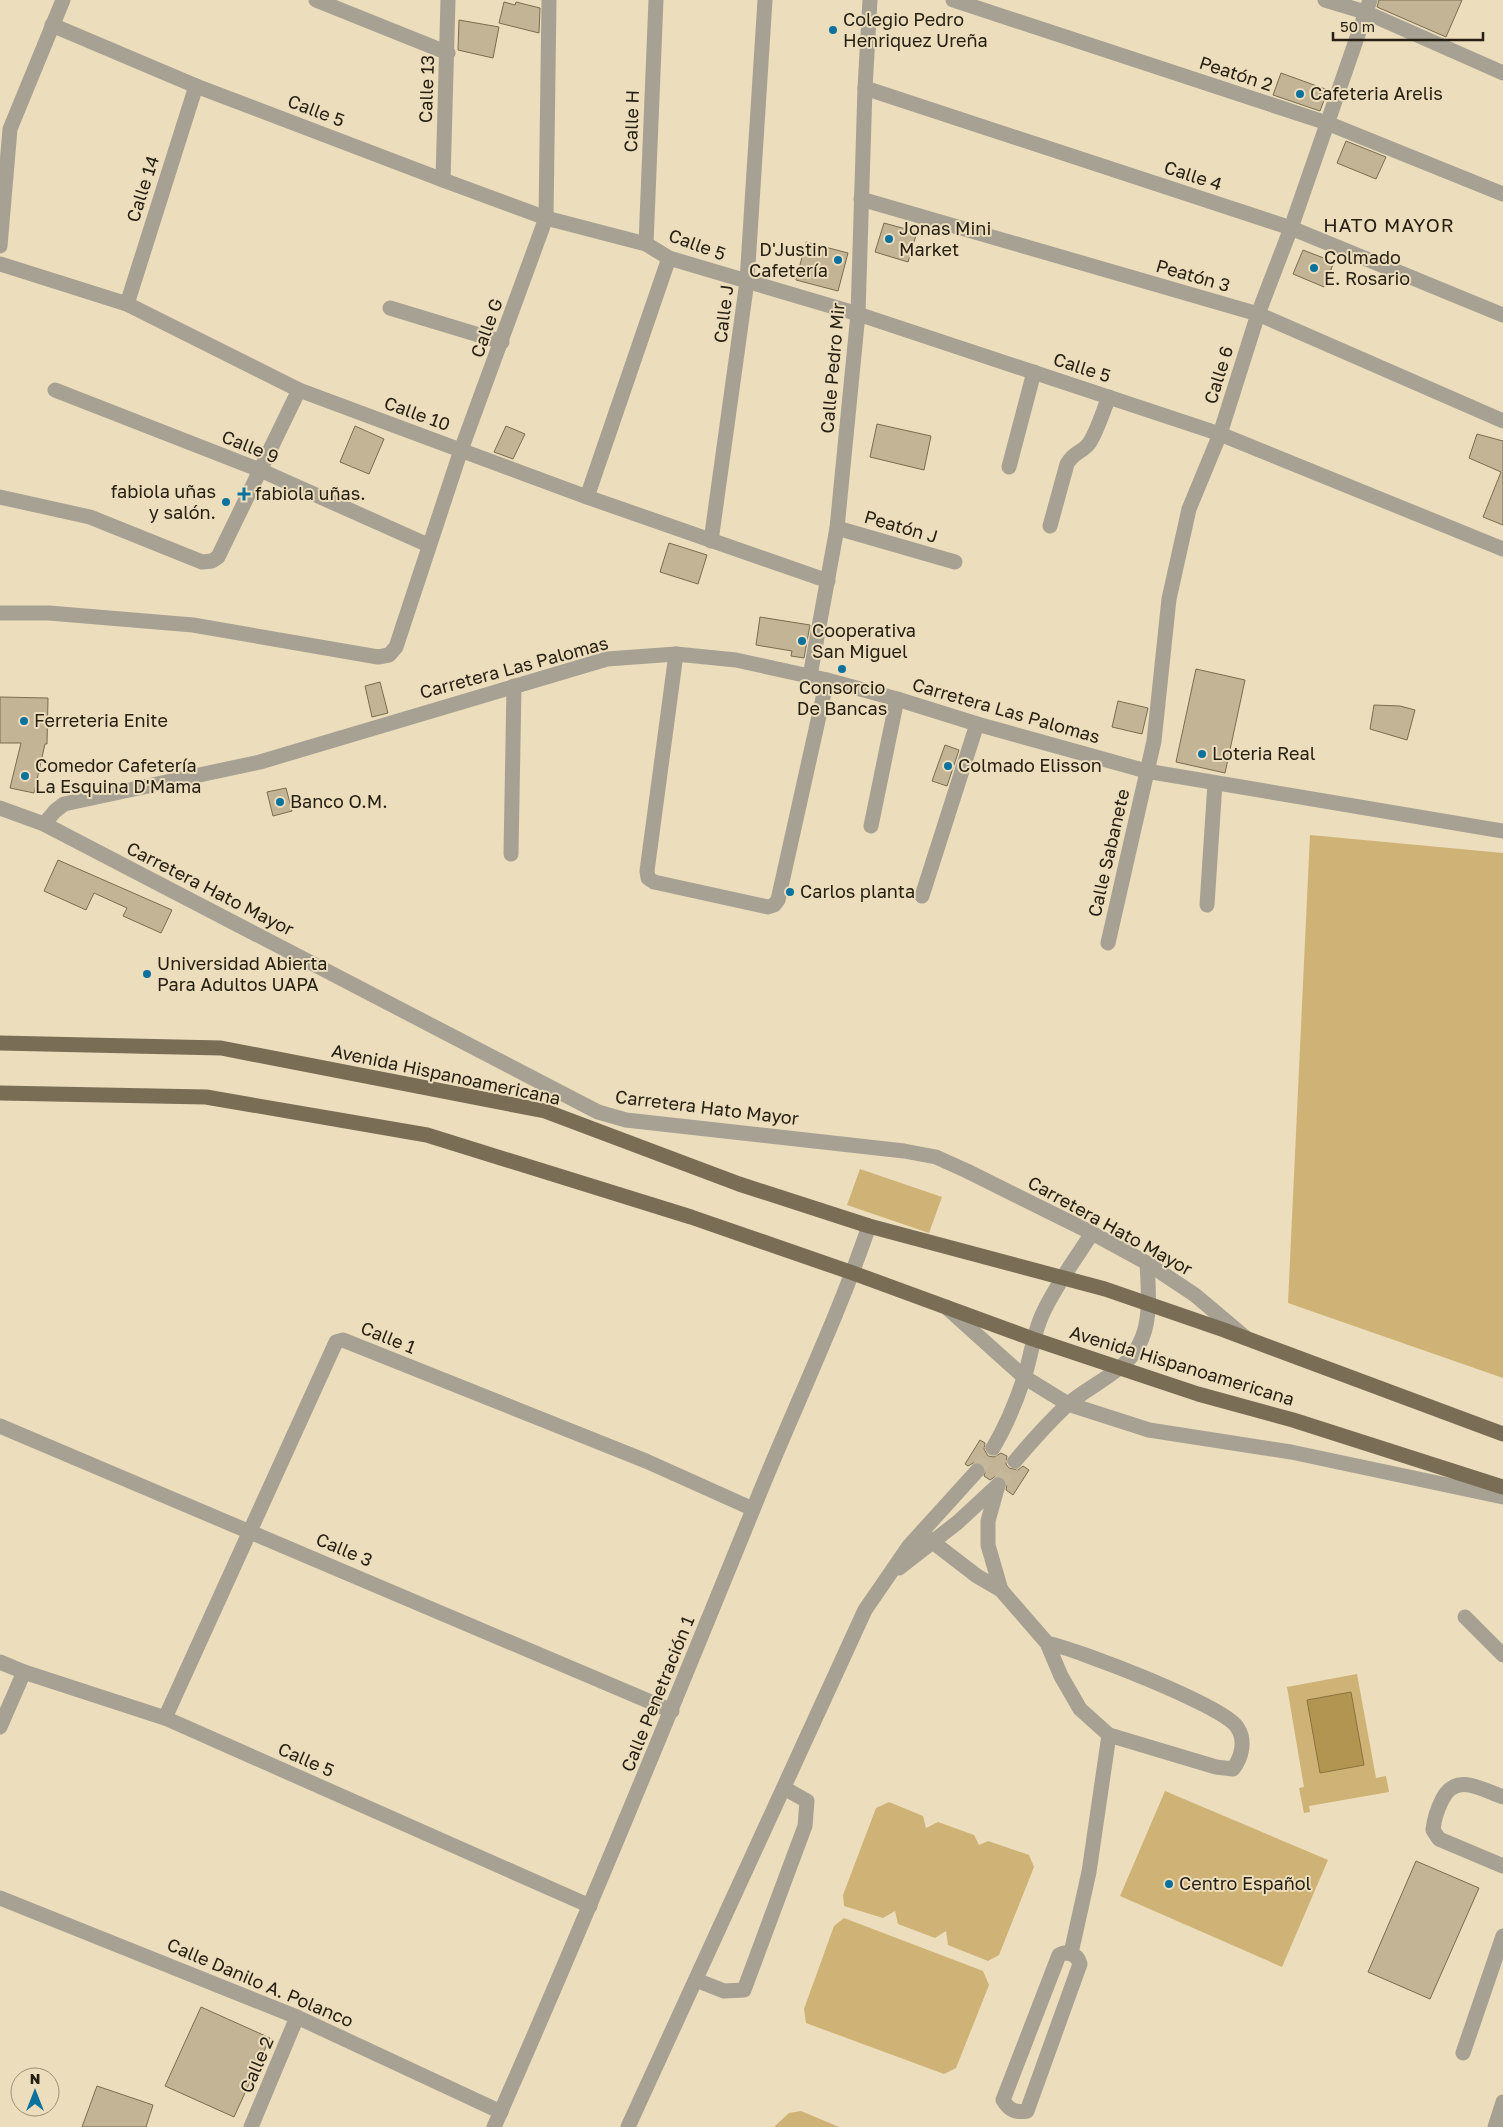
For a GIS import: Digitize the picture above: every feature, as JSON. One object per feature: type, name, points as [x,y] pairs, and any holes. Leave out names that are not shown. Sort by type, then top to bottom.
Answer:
[{"type":"main road","name":"Avenida Hispanoamericana","points":[[0,1043],[221,1048],[544,1111],[739,1184],[869,1226],[1064,1276],[1149,1304],[1503,1434]]},
{"type":"main road","name":"Avenida Hispanoamericana","points":[[0,1093],[206,1097],[428,1135],[691,1217],[853,1273],[1033,1339],[1198,1394],[1382,1448],[1503,1487]]},
{"type":"street","points":[[0,246],[10,129],[62,0]]},
{"type":"street","points":[[316,0],[448,53]]},
{"type":"street","name":"Calle 13","points":[[442,180],[448,53],[448,0]]},
{"type":"street","name":"Calle G","points":[[0,613],[49,613],[193,625],[378,657],[389,655],[396,647],[428,545],[461,450],[546,218],[549,0]]},
{"type":"street","name":"Calle H","points":[[646,244],[656,0]]},
{"type":"street","name":"Calle J","points":[[711,541],[747,282],[765,0]]},
{"type":"street","name":"Calle Pedro Mir","points":[[810,676],[837,528],[858,314],[865,88],[870,0]]},
{"type":"street","name":"Peatón 2","points":[[953,0],[1327,123],[1503,194]]},
{"type":"street","points":[[1325,0],[1367,6],[1503,73]]},
{"type":"street","name":"Calle 6","points":[[1146,771],[1157,722],[1169,599],[1189,509],[1220,434],[1258,314],[1291,228],[1367,6]]},
{"type":"street","name":"Calle 5","points":[[52,25],[196,86],[546,218],[646,244],[669,258],[858,314],[1220,434],[1503,549]]},
{"type":"street","name":"Calle 14","points":[[127,304],[196,86]]},
{"type":"street","name":"Calle 4","points":[[865,88],[1291,228],[1503,315]]},
{"type":"street","name":"Peatón 3","points":[[861,199],[1258,314],[1503,421]]},
{"type":"street","points":[[586,497],[669,258]]},
{"type":"street","name":"Calle 10","points":[[0,264],[127,304],[299,390],[586,497],[828,581]]},
{"type":"street","points":[[390,308],[502,342]]},
{"type":"street","points":[[1009,467],[1034,372]]},
{"type":"street","name":"Calle 9","points":[[55,390],[260,470],[428,545]]},
{"type":"street","points":[[0,497],[90,517],[202,562],[212,561],[218,557],[299,390]]},
{"type":"street","points":[[1050,526],[1067,464],[1071,457],[1090,442],[1109,397]]},
{"type":"street","name":"Peatón J","points":[[837,528],[955,562]]},
{"type":"street","points":[[676,654],[647,871],[648,878],[654,882],[768,906],[778,900],[827,680]]},
{"type":"street","name":"Carretera Las Palomas","points":[[44,824],[64,804],[260,762],[607,659],[676,654],[736,660],[827,680],[1146,771],[1503,831]]},
{"type":"street","points":[[511,854],[514,686]]},
{"type":"street","points":[[871,826],[896,699]]},
{"type":"street","points":[[922,896],[977,724]]},
{"type":"street","name":"Calle Sabanete","points":[[1108,943],[1146,771]]},
{"type":"street","points":[[1207,904],[1215,783]]},
{"type":"street","name":"Carretera Hato Mayor","points":[[0,808],[44,824],[598,1112],[626,1120],[904,1151],[936,1157],[1092,1233],[1147,1263],[1195,1295],[1250,1340]]},
{"type":"street","points":[[853,1273],[869,1226]]},
{"type":"street","points":[[993,1448],[1004,1429],[1024,1377],[1033,1339],[1042,1315],[1064,1276],[1092,1233]]},
{"type":"street","points":[[1015,1462],[1068,1404],[1119,1368],[1135,1353],[1144,1334],[1149,1304],[1147,1263]]},
{"type":"street","name":"Calle Penetración 1","points":[[494,2127],[672,1711],[752,1510],[853,1273]]},
{"type":"street","points":[[945,1306],[1024,1377],[1068,1404],[1148,1430],[1291,1452],[1503,1497]]},
{"type":"street","name":"Calle 1","points":[[166,1718],[336,1342],[343,1340],[646,1461],[752,1510]]},
{"type":"street","name":"Calle 3","points":[[0,1426],[250,1530],[672,1711]]},
{"type":"street","points":[[628,2127],[866,1610],[909,1546],[977,1471]]},
{"type":"street","points":[[890,1575],[933,1542],[998,1485],[988,1521],[988,1545],[1001,1590]]},
{"type":"street","points":[[921,1533],[977,1576],[1001,1590],[1046,1643],[1061,1676],[1080,1708],[1109,1735],[1216,1767],[1233,1769],[1240,1759],[1243,1742],[1238,1727],[1228,1716],[1200,1702],[1100,1660],[1063,1646],[1046,1643]]},
{"type":"street","points":[[1465,1617],[1503,1655]]},
{"type":"street","name":"Calle 5","points":[[0,1662],[24,1672],[166,1718],[590,1906]]},
{"type":"street","points":[[0,1727],[24,1672]]},
{"type":"street","points":[[1071,1953],[1089,1872],[1109,1735]]},
{"type":"street","points":[[1503,1797],[1468,1784],[1454,1786],[1445,1794],[1437,1811],[1433,1830],[1439,1839],[1503,1866]]},
{"type":"street","points":[[696,1980],[724,1991],[744,1990],[805,1826],[807,1801],[784,1788]]},
{"type":"street","name":"Calle Danilo A. Polanco","points":[[0,1898],[297,2017],[501,2112]]},
{"type":"street","points":[[1463,2052],[1503,1936]]},
{"type":"street","points":[[1071,1953],[1079,1959],[1080,1964],[1027,2111],[1019,2113],[1007,2107],[1003,2100],[1059,1955],[1071,1953]]},
{"type":"street","name":"Calle 2","points":[[251,2127],[297,2017]]},
{"type":"street","points":[[1495,2127],[1503,2102]]},
{"type":"shaded area","points":[[1310,835],[1503,853],[1503,1378],[1288,1303]]},
{"type":"shaded area","points":[[860,1169],[942,1197],[929,1233],[847,1205]]},
{"type":"shaded area","points":[[1357,1674],[1376,1778],[1386,1776],[1389,1792],[1309,1806],[1310,1812],[1304,1813],[1299,1788],[1304,1787],[1287,1687]]},
{"type":"shaded area","points":[[1351,1692],[1364,1765],[1320,1773],[1307,1700]]},
{"type":"shaded area","points":[[1165,1791],[1328,1860],[1282,1967],[1120,1896]]},
{"type":"shaded area","points":[[889,1802],[923,1816],[926,1828],[938,1822],[974,1835],[979,1845],[988,1841],[1029,1855],[1034,1867],[999,1955],[988,1961],[948,1945],[946,1931],[935,1938],[898,1924],[895,1911],[883,1918],[844,1906],[843,1895],[876,1808]]},
{"type":"shaded area","points":[[844,1918],[983,1971],[989,1985],[956,2068],[944,2074],[806,2023],[804,2009],[834,1926]]},
{"type":"shaded area","points":[[801,2111],[839,2127],[774,2127],[789,2113]]},
{"type":"building","points":[[1379,0],[1462,0],[1446,37],[1377,7]]},
{"type":"building","points":[[504,2],[515,5],[516,2],[540,8],[539,33],[499,23]]},
{"type":"building","points":[[459,20],[499,27],[493,58],[458,50]]},
{"type":"building","name":"Cafeteria Arelis","points":[[1281,73],[1328,90],[1320,111],[1273,95]]},
{"type":"building","points":[[1346,141],[1386,157],[1376,179],[1337,163]]},
{"type":"building","points":[[884,223],[917,232],[908,262],[875,252]]},
{"type":"building","points":[[806,242],[848,253],[838,291],[796,280]]},
{"type":"building","name":"Colmado E. Rosario","points":[[1303,250],[1334,262],[1324,287],[1293,274]]},
{"type":"building","points":[[877,424],[931,436],[924,470],[870,457]]},
{"type":"building","points":[[355,426],[384,439],[369,474],[340,462]]},
{"type":"building","points":[[506,426],[525,434],[513,459],[494,452]]},
{"type":"building","points":[[1477,434],[1503,441],[1503,525],[1483,517],[1501,472],[1469,458]]},
{"type":"building","points":[[669,543],[707,555],[698,584],[660,572]]},
{"type":"building","points":[[760,617],[810,625],[804,658],[791,656],[792,651],[756,645]]},
{"type":"building","points":[[1196,669],[1245,680],[1225,773],[1176,762]]},
{"type":"building","points":[[380,682],[388,713],[372,717],[365,686]]},
{"type":"building","name":"Ferreteria Enite","points":[[0,697],[48,698],[47,744],[45,744],[34,793],[10,788],[21,743],[0,743]]},
{"type":"building","points":[[1118,701],[1148,708],[1142,734],[1112,727]]},
{"type":"building","points":[[1374,705],[1400,706],[1415,710],[1407,740],[1370,729]]},
{"type":"building","name":"Colmado Elisson","points":[[945,745],[959,750],[947,786],[932,781]]},
{"type":"building","name":"Banco O.M.","points":[[286,788],[292,811],[273,816],[267,792]]},
{"type":"building","points":[[58,860],[172,910],[161,933],[123,916],[127,908],[94,893],[86,910],[44,891]]},
{"type":"building","points":[[980,1440],[985,1443],[984,1449],[988,1456],[994,1457],[1001,1453],[1007,1456],[1006,1464],[1009,1468],[1018,1470],[1023,1466],[1029,1470],[1013,1495],[1006,1490],[1007,1483],[1004,1478],[996,1476],[990,1480],[984,1476],[986,1469],[983,1464],[975,1462],[968,1466],[965,1464]]},
{"type":"building","points":[[1416,1861],[1479,1888],[1430,1999],[1368,1972]]},
{"type":"building","points":[[201,2007],[270,2038],[234,2117],[165,2086]]},
{"type":"building","points":[[97,2086],[153,2105],[146,2127],[82,2127]]},
{"type":"tunnel","points":[[977,1471],[993,1448]]},
{"type":"tunnel","points":[[998,1485],[1015,1461]]},
{"type":"place","name":"Colegio Pedro Henriquez Ureña","points":[[833,30]]},
{"type":"place","name":"Cafeteria Arelis","points":[[1300,94]]},
{"type":"place","name":"Jonas Mini Market","points":[[889,239]]},
{"type":"place","name":"D'Justin Cafetería","points":[[838,260]]},
{"type":"place","name":"Colmado E. Rosario","points":[[1314,268]]},
{"type":"place","name":"fabiola uñas.","points":[[244,494]]},
{"type":"place","name":"fabiola uñas y salón.","points":[[226,502]]},
{"type":"place","name":"Cooperativa San Miguel","points":[[802,641]]},
{"type":"place","name":"Consorcio De Bancas","points":[[842,669]]},
{"type":"place","name":"Ferreteria Enite","points":[[24,721]]},
{"type":"place","name":"Loteria Real","points":[[1202,754]]},
{"type":"place","name":"Colmado Elisson","points":[[948,766]]},
{"type":"place","name":"Comedor Cafetería La Esquina D'Mama","points":[[25,776]]},
{"type":"place","name":"Banco O.M.","points":[[280,802]]},
{"type":"place","name":"Carlos planta","points":[[790,892]]},
{"type":"place","name":"Universidad Abierta Para Adultos UAPA","points":[[147,974]]},
{"type":"place","name":"Centro Español","points":[[1169,1884]]},
{"type":"district","name":"HATO MAYOR","points":[[1389,225]]}]
